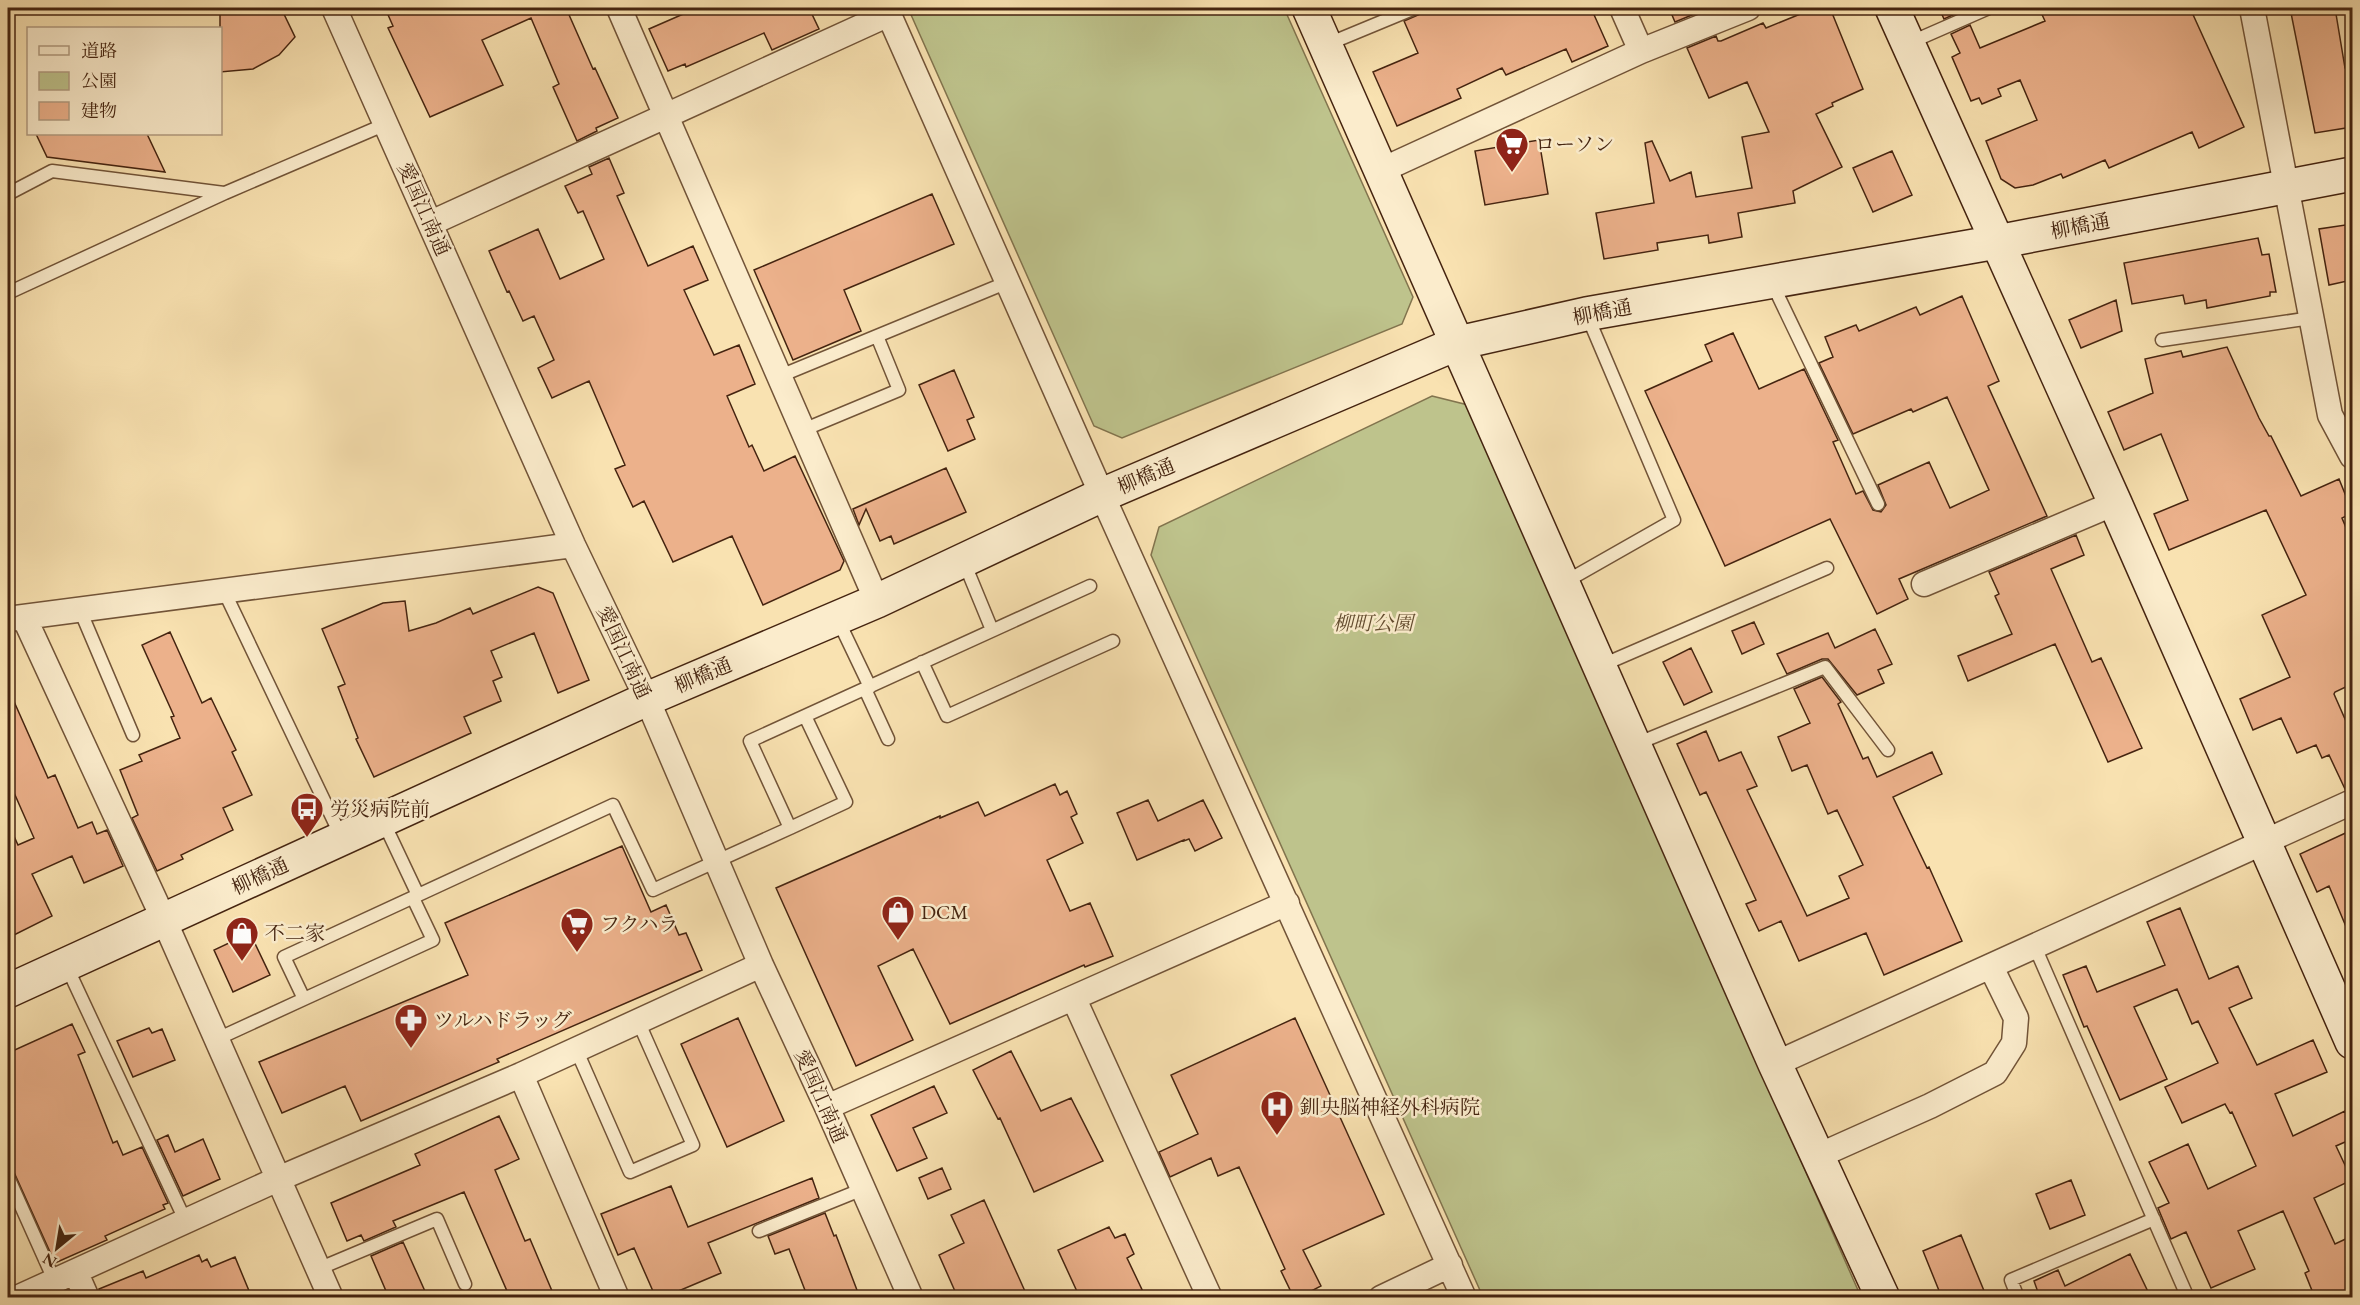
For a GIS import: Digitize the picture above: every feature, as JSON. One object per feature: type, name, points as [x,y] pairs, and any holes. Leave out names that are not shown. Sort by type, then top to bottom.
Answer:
[{"type":"street","name":"愛国江南通","points":[[334,8],[573,544],[647,699],[761,965],[827,1107],[910,1298]]},
{"type":"street","points":[[619,8],[877,601]]},
{"type":"street","points":[[1309,8],[1775,1064],[1882,1298]]},
{"type":"street","points":[[1622,8],[1641,51]]},
{"type":"street","points":[[1382,170],[1641,51],[1748,8]]},
{"type":"street","points":[[1892,8],[2115,503],[2352,1042]]},
{"type":"street","points":[[2252,8],[2330,414],[2352,456]]},
{"type":"street","points":[[431,223],[667,116],[887,11],[1102,495],[1464,1298]]},
{"type":"street","name":"柳橋通","points":[[8,991],[647,699],[877,601],[1102,495],[1458,343],[1586,314],[1997,242],[2352,174]]},
{"type":"street","points":[[1924,584],[2115,503]]},
{"type":"street","points":[[331,1298],[164,920],[16,618],[573,544]]},
{"type":"street","points":[[1775,1064],[2352,802]]},
{"type":"street","points":[[827,1107],[1287,903]]},
{"type":"street","points":[[17,1298],[278,1179],[520,1075],[761,965]]},
{"type":"street","points":[[1818,1156],[1930,1106],[1995,1073],[2014,1043],[2016,1018],[1992,967]]},
{"type":"street","points":[[1074,999],[1210,1298]]},
{"type":"street","points":[[520,1075],[617,1298]]},
{"type":"street","points":[[1381,1298],[1450,1265]]},
{"type":"street","points":[[65,1277],[87,1298]]},
{"type":"lane","points":[[1326,45],[1415,8]]},
{"type":"lane","points":[[1908,44],[1989,8]]},
{"type":"lane","points":[[8,293],[225,193],[386,124]]},
{"type":"lane","points":[[8,194],[52,171],[225,193]]},
{"type":"lane","points":[[780,376],[1008,282]]},
{"type":"lane","points":[[1772,282],[1878,504]]},
{"type":"lane","points":[[1564,582],[1674,520],[1586,314]]},
{"type":"lane","points":[[2162,340],[2311,318]]},
{"type":"lane","points":[[803,430],[899,390],[877,336]]},
{"type":"lane","points":[[963,560],[992,630]]},
{"type":"lane","points":[[1600,666],[1827,568]]},
{"type":"lane","points":[[790,828],[750,741],[1090,586]]},
{"type":"lane","points":[[224,591],[343,838]]},
{"type":"lane","points":[[80,610],[134,735]]},
{"type":"lane","points":[[837,618],[888,739]]},
{"type":"lane","points":[[922,663],[947,716],[1113,641]]},
{"type":"lane","points":[[1635,745],[1825,667],[1888,750]]},
{"type":"lane","points":[[304,999],[284,957],[613,805],[653,890],[846,802],[805,716]]},
{"type":"lane","points":[[217,1040],[433,940],[383,820]]},
{"type":"lane","points":[[2035,947],[2188,1298]]},
{"type":"lane","points":[[65,964],[186,1222]]},
{"type":"lane","points":[[576,1049],[630,1172],[693,1145],[638,1021]]},
{"type":"lane","points":[[8,1178],[65,1277]]},
{"type":"lane","points":[[759,1231],[863,1189]]},
{"type":"lane","points":[[318,1269],[437,1219],[465,1284]]},
{"type":"lane","points":[[2018,1298],[2011,1280],[2154,1219]]},
{"type":"green space","points":[[908,8],[1284,8],[1413,297],[1402,324],[1122,438],[1094,426]]},
{"type":"green space","name":"柳町公園","points":[[1432,396],[1468,405],[1861,1297],[1483,1297],[1151,555],[1159,527]]},
{"type":"building","points":[[220,8],[281,8],[295,37],[279,55],[253,69],[222,72],[222,27],[220,27]]},
{"type":"building","points":[[385,8],[566,8],[618,118],[596,128],[597,131],[577,141],[553,87],[559,84],[531,18],[482,40],[503,85],[430,117],[388,28],[393,26]]},
{"type":"building","points":[[697,8],[809,8],[819,29],[772,50],[764,33],[686,67],[685,64],[668,71],[649,29]]},
{"type":"building","points":[[1434,8],[1591,8],[1608,46],[1572,62],[1566,49],[1506,75],[1502,68],[1457,89],[1461,98],[1397,126],[1373,72],[1418,53],[1404,21]]},
{"type":"building","points":[[1669,8],[1703,8],[1704,10],[1675,22]]},
{"type":"building","points":[[1815,8],[1830,8],[1863,89],[1832,103],[1833,106],[1816,114],[1842,167],[1793,191],[1795,203],[1738,213],[1742,237],[1709,243],[1708,235],[1657,243],[1658,250],[1604,259],[1596,213],[1654,203],[1645,143],[1652,141],[1670,181],[1691,172],[1696,197],[1752,188],[1742,137],[1769,132],[1747,82],[1709,98],[1687,48],[1716,36],[1718,41],[1721,41],[1763,23],[1766,28]]},
{"type":"building","points":[[1939,8],[1963,8],[1964,10],[1944,19]]},
{"type":"building","points":[[2039,8],[2190,8],[2244,127],[2199,148],[2192,132],[2109,168],[2105,160],[2063,178],[2061,174],[2033,185],[2015,188],[2001,179],[1986,141],[2037,120],[2020,80],[1998,89],[2001,96],[1982,104],[1979,98],[1971,101],[1952,57],[1960,53],[1951,34],[1970,25],[1980,48],[2045,21]]},
{"type":"building","points":[[2290,8],[2335,8],[2345,68],[2352,67],[2352,127],[2315,133]]},
{"type":"building","points":[[36,135],[147,135],[165,172],[47,157]]},
{"type":"building","name":"ローソン","points":[[1539,140],[1548,194],[1485,205],[1475,151]]},
{"type":"building","points":[[1892,151],[1912,195],[1873,212],[1853,168]]},
{"type":"building","points":[[609,158],[624,193],[617,196],[648,266],[693,246],[708,280],[684,290],[714,355],[739,345],[755,384],[727,396],[749,447],[752,445],[764,471],[795,456],[844,561],[840,570],[763,605],[732,536],[673,562],[644,501],[633,507],[615,469],[625,465],[589,381],[552,398],[538,368],[554,360],[534,316],[523,321],[489,251],[538,229],[560,279],[604,259],[583,211],[578,213],[565,186],[592,174],[589,167]]},
{"type":"building","points":[[932,194],[954,244],[844,290],[861,331],[793,360],[754,270]]},
{"type":"building","points":[[2352,224],[2352,280],[2329,285],[2319,229]]},
{"type":"building","points":[[2258,238],[2262,255],[2269,254],[2276,292],[2270,292],[2270,296],[2207,308],[2206,300],[2185,304],[2183,295],[2132,304],[2124,263]]},
{"type":"building","points":[[1962,296],[1999,381],[1988,386],[2047,516],[1899,579],[1908,599],[1877,614],[1830,519],[1725,566],[1645,391],[1712,361],[1705,345],[1733,333],[1759,389],[1804,369],[1838,440],[1833,442],[1856,494],[1863,491],[1873,510],[1881,512],[1886,505],[1878,485],[1929,462],[1950,508],[1989,490],[1947,397],[1913,412],[1911,409],[1853,434],[1819,363],[1833,357],[1825,337],[1856,325],[1859,331],[1916,307],[1920,315]]},
{"type":"building","points":[[2116,300],[2122,331],[2081,348],[2069,320]]},
{"type":"building","points":[[2227,347],[2259,418],[2271,436],[2301,496],[2339,479],[2352,511],[2342,518],[2352,542],[2352,684],[2334,694],[2352,735],[2352,788],[2345,789],[2329,755],[2322,758],[2316,745],[2297,753],[2281,718],[2253,730],[2240,699],[2290,677],[2262,615],[2306,595],[2266,510],[2169,550],[2154,514],[2188,500],[2161,434],[2124,450],[2108,412],[2153,393],[2145,359],[2181,351],[2183,357]]},
{"type":"building","points":[[954,370],[974,417],[967,420],[975,439],[948,451],[919,385]]},
{"type":"building","points":[[946,468],[966,512],[894,544],[891,536],[880,541],[866,509],[859,525],[853,509]]},
{"type":"building","points":[[2076,535],[2084,555],[2051,569],[2092,662],[2101,658],[2142,748],[2108,762],[2055,644],[1968,681],[1958,656],[2012,634],[1995,596],[1999,594],[1989,572]]},
{"type":"building","points":[[538,587],[553,593],[589,680],[558,693],[534,633],[491,651],[502,677],[493,681],[501,701],[464,717],[471,733],[374,777],[356,739],[358,738],[338,687],[345,684],[322,629],[383,603],[405,601],[409,631],[436,623],[470,608],[473,614]]},
{"type":"building","points":[[1754,622],[1764,644],[1742,654],[1732,631]]},
{"type":"building","points":[[1875,629],[1892,664],[1878,670],[1884,683],[1857,695],[1828,659],[1822,659],[1787,674],[1777,654],[1828,633],[1835,648]]},
{"type":"building","points":[[170,632],[202,703],[211,698],[236,750],[232,752],[252,795],[223,808],[233,830],[181,855],[183,859],[157,871],[132,818],[138,815],[120,770],[142,761],[139,755],[180,738],[171,717],[174,716],[142,645]]},
{"type":"building","points":[[1691,648],[1712,692],[1684,705],[1663,662]]},
{"type":"building","points":[[1822,677],[1841,702],[1838,704],[1863,759],[1868,757],[1877,777],[1932,752],[1942,774],[1893,797],[1927,868],[1929,867],[1962,941],[1884,975],[1866,933],[1799,961],[1781,921],[1759,931],[1746,904],[1756,900],[1706,792],[1700,795],[1677,744],[1706,731],[1719,761],[1741,752],[1757,786],[1747,790],[1807,916],[1849,898],[1839,876],[1863,865],[1837,810],[1828,814],[1807,765],[1792,771],[1778,737],[1810,723],[1794,689]]},
{"type":"building","points":[[8,688],[48,778],[55,775],[78,828],[92,822],[97,834],[107,830],[123,866],[84,883],[72,856],[32,874],[52,916],[8,938],[8,823],[18,845],[34,838],[8,779]]},
{"type":"building","name":"DCM","points":[[1055,784],[1060,795],[1067,791],[1077,814],[1071,817],[1083,843],[1047,860],[1070,911],[1090,903],[1113,956],[1085,967],[1084,965],[950,1024],[913,949],[878,966],[913,1040],[856,1066],[776,888],[940,816],[940,818],[978,802],[985,816]]},
{"type":"building","points":[[1148,800],[1158,821],[1203,800],[1222,838],[1195,851],[1189,839],[1184,840],[1137,860],[1117,813]]},
{"type":"building","points":[[2352,830],[2352,941],[2329,886],[2317,892],[2300,854]]},
{"type":"building","name":"フクハラ","points":[[622,846],[651,912],[666,905],[679,935],[686,933],[702,970],[497,1059],[499,1062],[361,1121],[345,1086],[282,1113],[259,1062],[468,975],[445,923]]},
{"type":"building","points":[[2180,908],[2209,979],[2238,966],[2252,998],[2229,1008],[2257,1065],[2313,1040],[2327,1072],[2275,1094],[2293,1136],[2345,1111],[2352,1126],[2352,1139],[2336,1146],[2352,1180],[2314,1198],[2335,1244],[2352,1236],[2352,1298],[2315,1298],[2305,1273],[2309,1271],[2283,1211],[2238,1231],[2255,1269],[2211,1288],[2186,1232],[2171,1239],[2158,1208],[2169,1203],[2149,1162],[2188,1144],[2208,1189],[2256,1166],[2232,1112],[2230,1113],[2225,1104],[2182,1123],[2165,1087],[2218,1063],[2198,1021],[2192,1024],[2177,989],[2134,1007],[2167,1079],[2120,1100],[2087,1026],[2084,1027],[2063,975],[2086,966],[2097,992],[2165,965],[2147,922]]},
{"type":"building","name":"不二家","points":[[250,933],[270,975],[233,992],[214,950]]},
{"type":"building","points":[[738,1018],[784,1121],[727,1147],[681,1044]]},
{"type":"building","name":"釧央脳神経外科病院","points":[[1295,1018],[1384,1214],[1303,1250],[1321,1286],[1298,1298],[1294,1298],[1281,1271],[1285,1269],[1239,1167],[1218,1176],[1211,1158],[1170,1177],[1159,1152],[1198,1134],[1171,1075]]},
{"type":"building","points":[[72,1024],[85,1052],[78,1055],[113,1143],[117,1141],[123,1155],[142,1147],[168,1203],[163,1205],[165,1209],[105,1236],[107,1240],[55,1263],[8,1159],[8,1053]]},
{"type":"building","points":[[149,1028],[152,1033],[162,1029],[175,1060],[133,1077],[117,1041]]},
{"type":"building","points":[[1011,1051],[1041,1111],[1071,1098],[1103,1161],[1034,1192],[1000,1118],[998,1119],[973,1070]]},
{"type":"building","points":[[934,1086],[947,1113],[913,1128],[927,1158],[897,1171],[871,1115]]},
{"type":"building","points":[[499,1116],[519,1159],[495,1170],[525,1241],[530,1239],[555,1298],[510,1298],[464,1192],[393,1221],[396,1227],[364,1241],[361,1235],[347,1241],[331,1203],[420,1165],[415,1154]]},
{"type":"building","points":[[168,1135],[175,1152],[203,1139],[220,1179],[183,1196],[157,1140]]},
{"type":"building","points":[[942,1168],[951,1189],[928,1199],[919,1178]]},
{"type":"building","points":[[812,1178],[819,1198],[708,1243],[721,1273],[662,1298],[656,1298],[634,1248],[618,1255],[601,1214],[671,1186],[688,1227]]},
{"type":"building","points":[[2071,1180],[2085,1215],[2050,1229],[2036,1194]]},
{"type":"building","points":[[984,1200],[1028,1298],[958,1298],[939,1255],[964,1243],[951,1215]]},
{"type":"building","points":[[825,1213],[860,1298],[808,1298],[789,1249],[775,1254],[768,1236]]},
{"type":"building","points":[[1109,1227],[1115,1238],[1125,1234],[1134,1254],[1127,1258],[1146,1298],[1080,1298],[1058,1250]]},
{"type":"building","points":[[1961,1235],[1987,1298],[1942,1298],[1923,1251]]},
{"type":"building","points":[[403,1242],[428,1298],[389,1298],[371,1256]]},
{"type":"building","points":[[2130,1254],[2151,1298],[2040,1298],[2034,1281],[2058,1270],[2065,1286]]},
{"type":"building","points":[[199,1255],[202,1262],[207,1259],[211,1267],[235,1257],[252,1298],[101,1298],[99,1289],[143,1271],[146,1278]]},
{"type":"place","name":"ローソン","points":[[1512,173]]},
{"type":"place","name":"労災病院前","points":[[307,838]]},
{"type":"place","name":"DCM","points":[[898,941]]},
{"type":"place","name":"フクハラ","points":[[577,953]]},
{"type":"place","name":"不二家","points":[[242,962]]},
{"type":"place","name":"ツルハドラッグ","points":[[411,1049]]},
{"type":"place","name":"釧央脳神経外科病院","points":[[1277,1136]]}]
